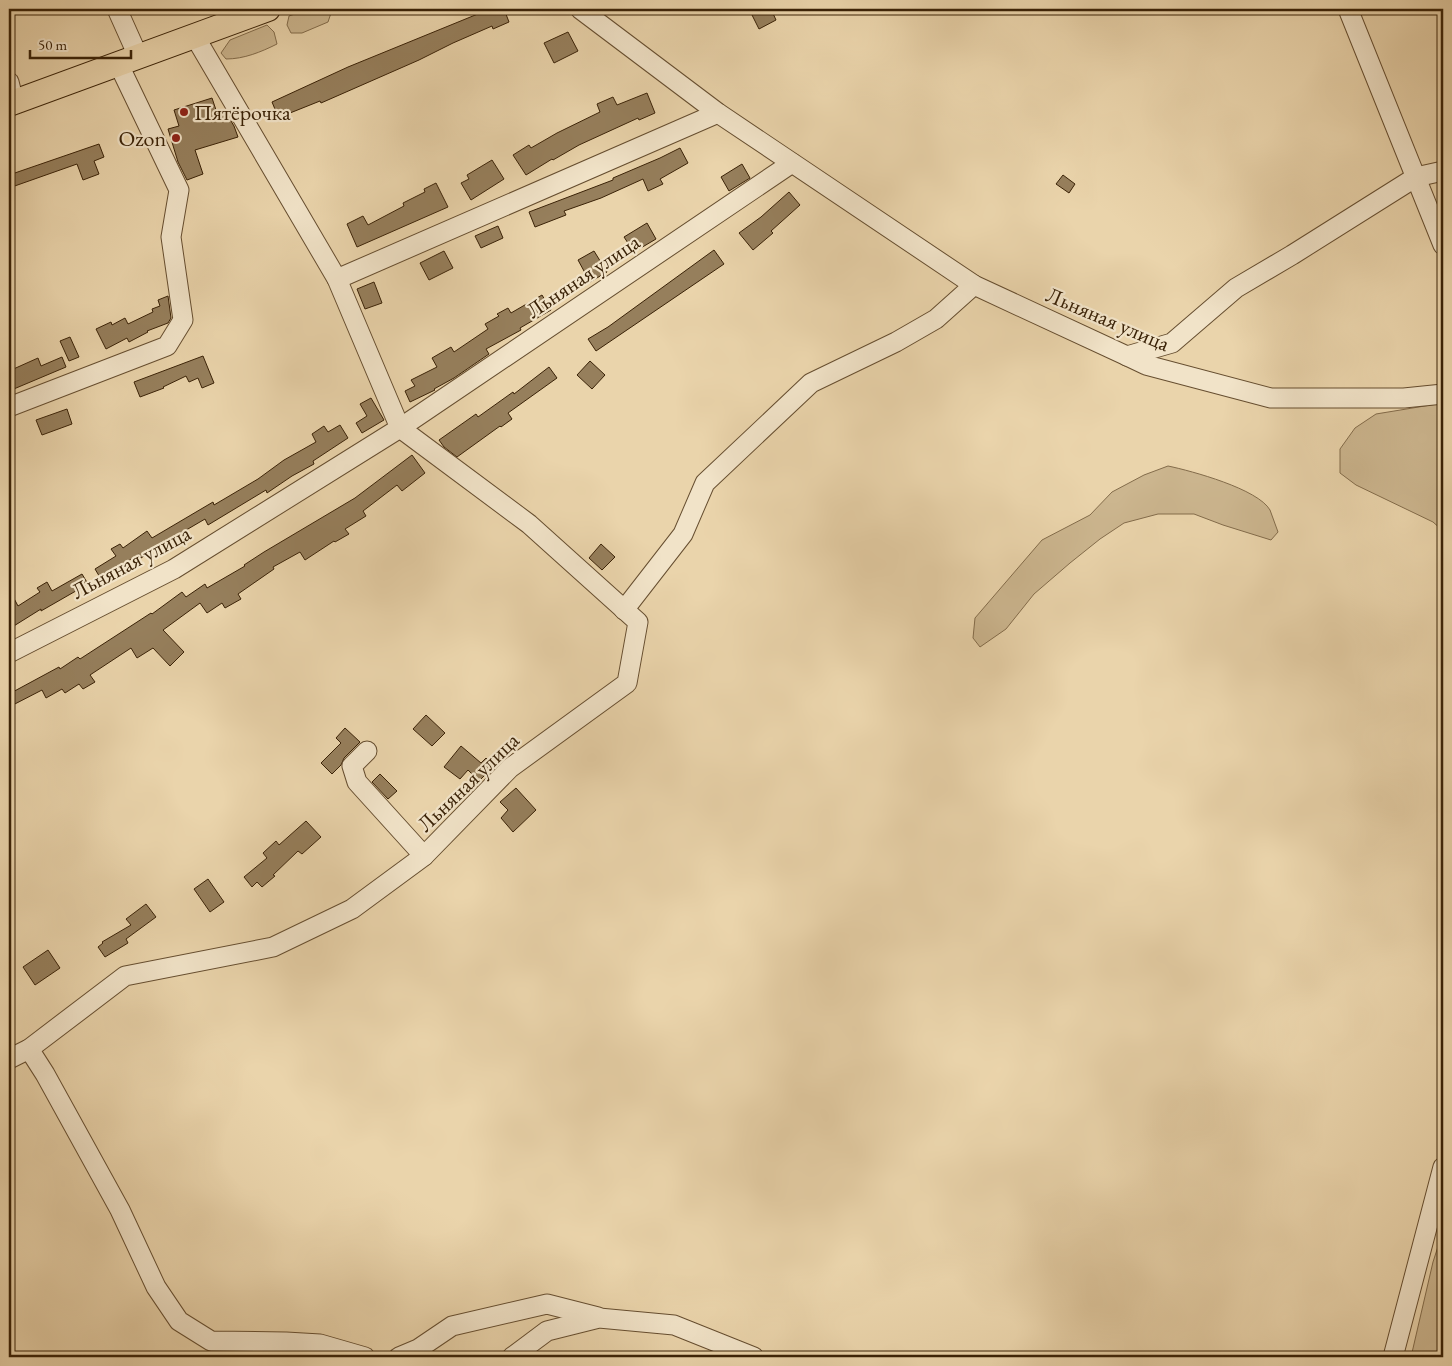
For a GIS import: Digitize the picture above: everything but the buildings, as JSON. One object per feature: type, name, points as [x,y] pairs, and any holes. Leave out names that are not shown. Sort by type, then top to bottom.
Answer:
[{"type":"main road","points":[[10,96],[128,60],[268,9]]},
{"type":"street","points":[[9,407],[167,346],[184,320],[171,237],[179,190],[128,60],[117,9]]},
{"type":"street","name":"Льняная улица","points":[[580,9],[718,114],[974,285],[1146,365],[1271,398],[1404,398],[1443,394]]},
{"type":"street","points":[[1348,9],[1443,245]]},
{"type":"street","points":[[194,35],[337,279],[400,428]]},
{"type":"street","points":[[337,279],[718,114]]},
{"type":"street","name":"Льняная улица","points":[[9,653],[174,569],[400,428],[792,163]]},
{"type":"street","points":[[1127,356],[1172,343],[1236,288],[1416,177],[1443,171]]},
{"type":"street","points":[[624,610],[683,534],[705,483],[811,383],[896,342],[936,319],[974,285]]},
{"type":"street","name":"Льняная улица","points":[[9,1059],[30,1049],[125,976],[273,948],[352,909],[424,856],[510,768],[627,683],[638,622],[529,524],[400,428]]},
{"type":"street","points":[[367,751],[352,766],[357,782],[424,856]]},
{"type":"street","points":[[30,1049],[120,1210],[156,1288],[179,1321],[211,1341],[320,1344],[365,1357]]},
{"type":"street","points":[[1393,1357],[1443,1167]]},
{"type":"street","points":[[399,1357],[418,1350],[452,1326],[547,1304],[599,1318],[674,1325],[754,1357]]},
{"type":"street","points":[[512,1357],[546,1331],[599,1318]]},
{"type":"shaded area","points":[[309,9],[329,9],[331,13],[328,22],[302,33],[291,33],[287,25],[289,16]]},
{"type":"shaded area","points":[[267,25],[274,32],[277,44],[239,58],[226,59],[221,53],[230,40]]},
{"type":"shaded area","points":[[1443,403],[1443,531],[1433,522],[1356,485],[1340,473],[1340,449],[1355,428],[1376,414]]},
{"type":"shaded area","points":[[1168,466],[1224,482],[1252,495],[1263,502],[1270,510],[1278,532],[1271,540],[1194,514],[1158,514],[1124,523],[1100,539],[1034,594],[1006,629],[980,647],[973,638],[975,618],[1042,540],[1090,515],[1112,492],[1144,475]]},
{"type":"shaded area","points":[[1443,1231],[1443,1357],[1411,1357],[1433,1262]]},
{"type":"place","name":"Пятёрочка","points":[[184,112]]},
{"type":"place","name":"Ozon","points":[[176,138]]}]
